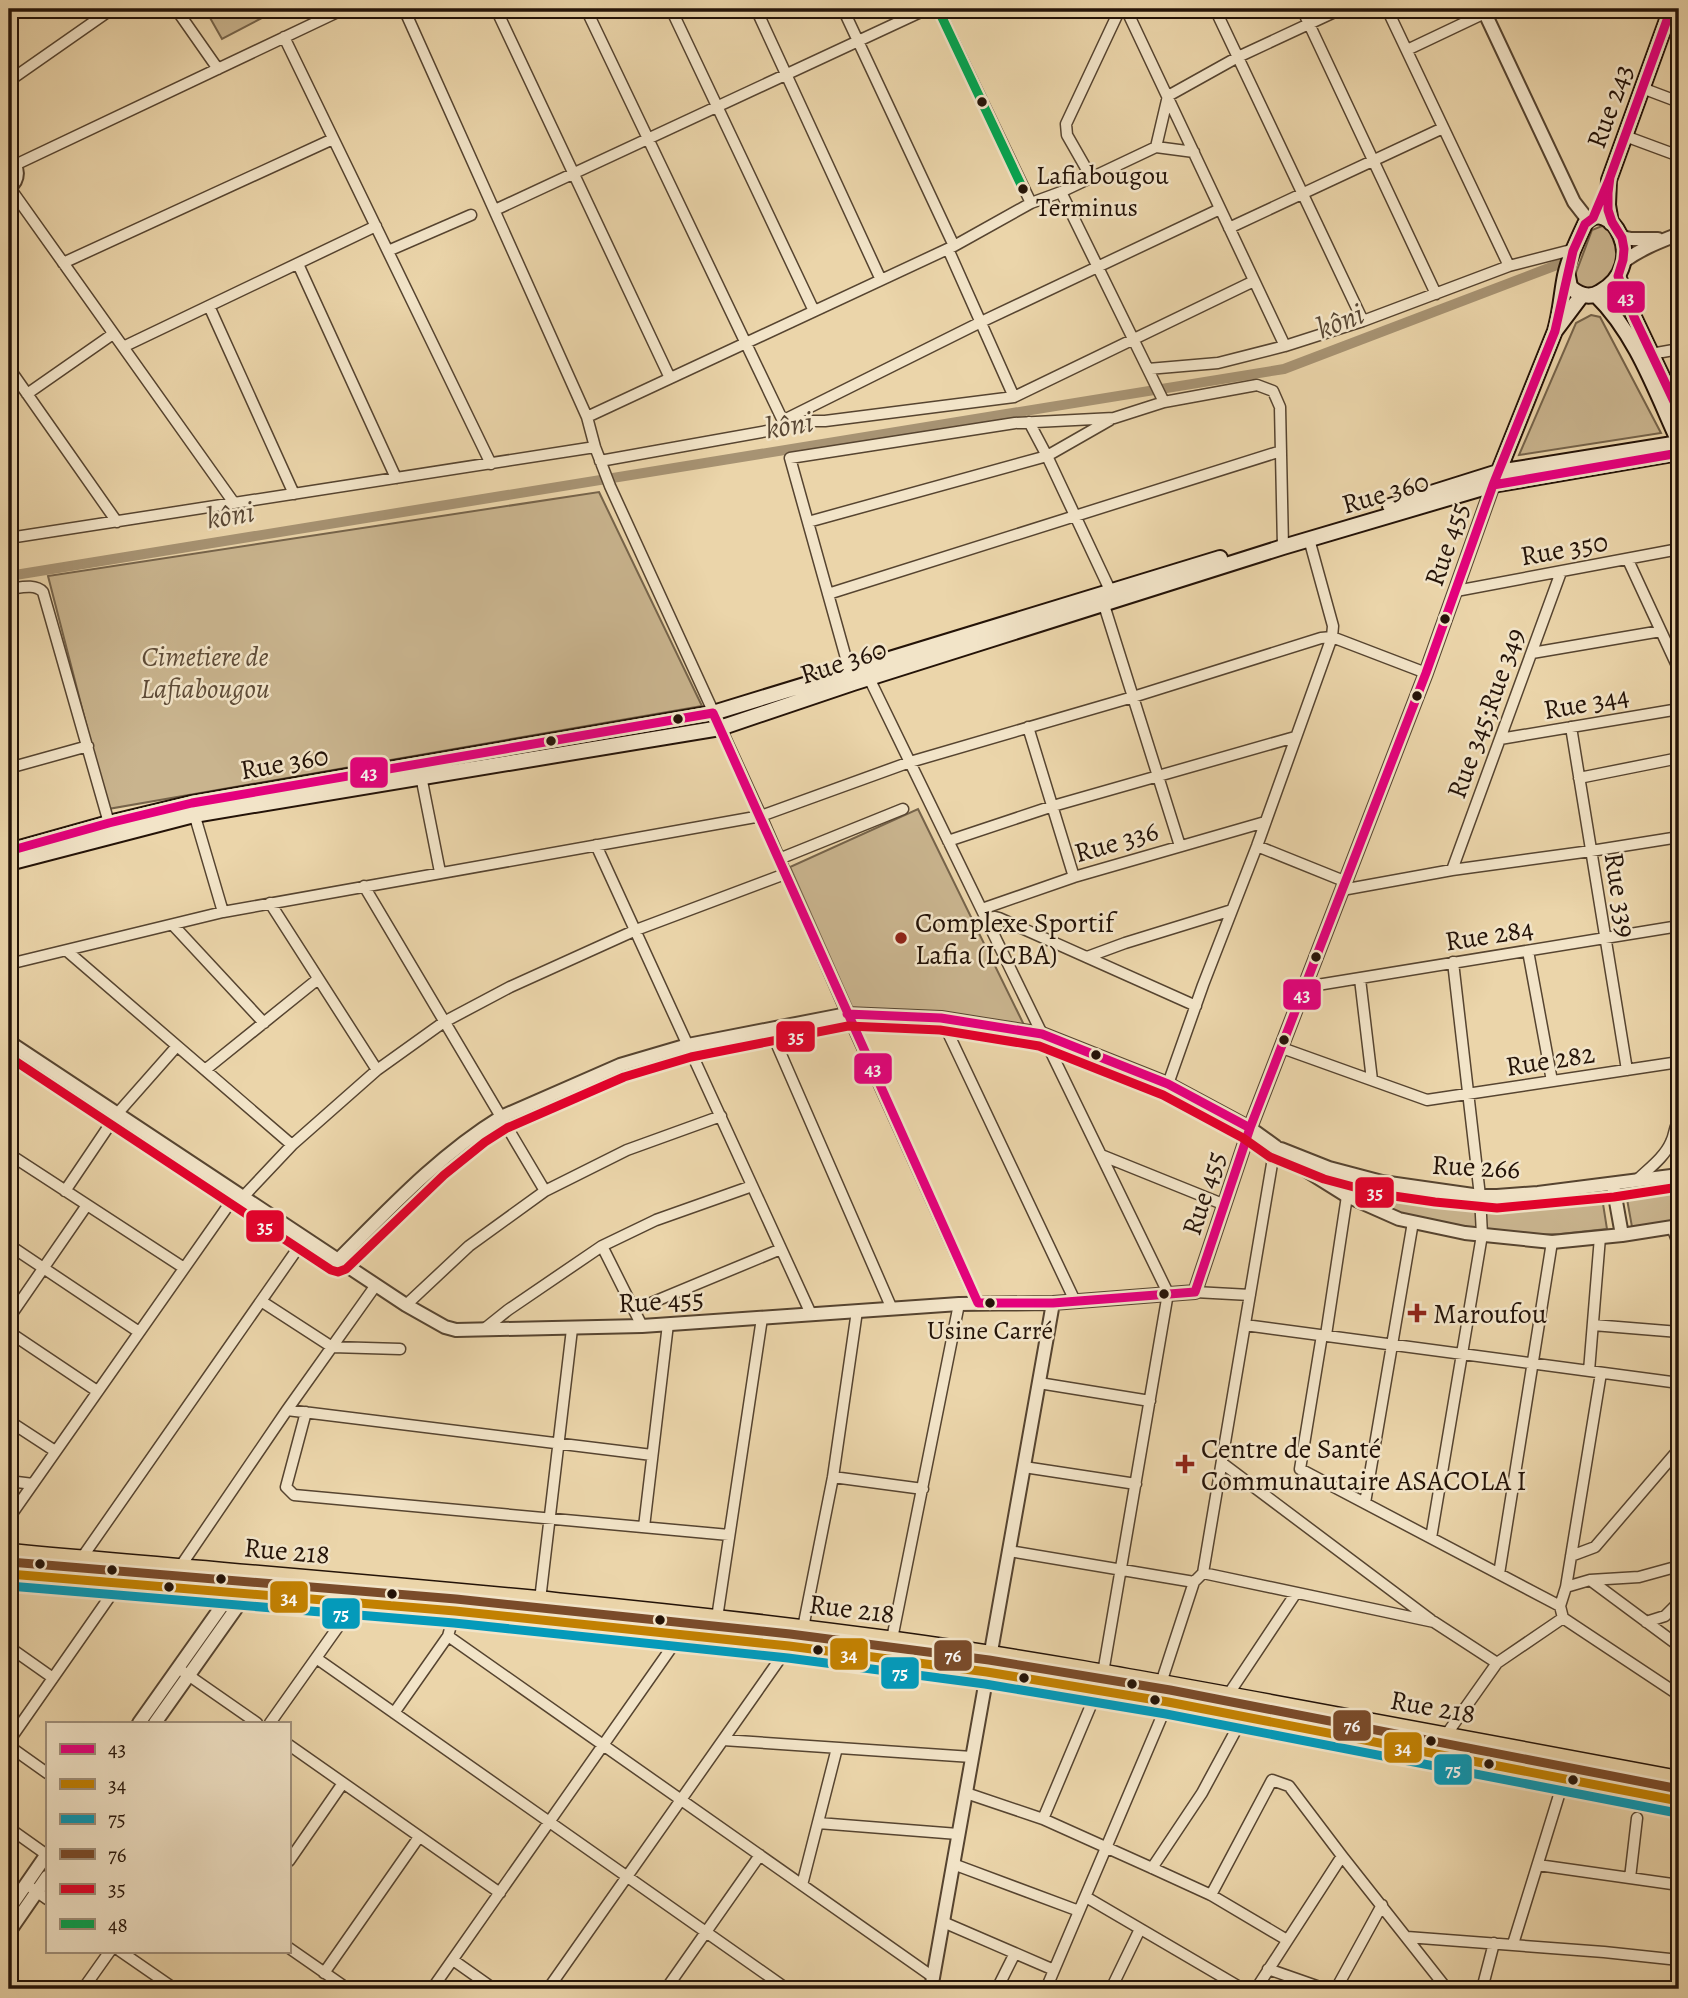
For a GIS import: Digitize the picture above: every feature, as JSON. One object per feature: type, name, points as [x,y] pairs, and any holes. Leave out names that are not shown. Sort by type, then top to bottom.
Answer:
[{"type":"highway","name":"Rue 218","points":[[9,1552],[683,1614],[892,1639],[991,1653],[1161,1683],[1679,1779]]},
{"type":"highway","name":"Rue 218","points":[[9,1574],[455,1611],[789,1646],[987,1672],[1168,1702],[1679,1801]]},
{"type":"main road","name":"Rue 243","points":[[1611,223],[1608,205],[1609,180],[1670,11]]},
{"type":"main road","points":[[1555,331],[1562,307],[1564,279],[1577,243],[1609,180]]},
{"type":"main road","points":[[1590,219],[1606,219],[1622,237],[1621,269],[1629,306],[1679,412]]},
{"type":"main road","points":[[1589,295],[1607,288],[1621,269]]},
{"type":"main road","points":[[1496,479],[1679,442],[1634,345],[1617,318],[1589,295],[1570,287],[1567,271]]},
{"type":"main road","name":"Rue 455","points":[[1496,479],[1555,331],[1589,295]]},
{"type":"main road","name":"Rue 360","points":[[9,863],[193,809],[720,728],[851,677],[1110,590],[1283,543],[1496,479],[1679,453]]},
{"type":"main road","name":"Rue 360","points":[[9,851],[109,823],[713,713],[851,677],[869,678],[1104,605],[1283,543],[1309,540],[1496,479]]},
{"type":"street","points":[[9,80],[112,9]]},
{"type":"street","points":[[176,9],[218,69]]},
{"type":"street","points":[[234,503],[9,188],[18,175],[12,162],[344,9]]},
{"type":"street","points":[[404,9],[587,417],[610,486],[761,816],[978,1303]]},
{"type":"street","points":[[496,9],[670,378]]},
{"type":"street","points":[[586,9],[746,342],[784,428],[600,461]]},
{"type":"street","points":[[671,9],[814,311]]},
{"type":"street","points":[[756,9],[881,280]]},
{"type":"street","points":[[843,9],[951,247],[1014,397]]},
{"type":"street","points":[[495,210],[927,9]]},
{"type":"street","points":[[938,9],[1031,203]]},
{"type":"street","points":[[1091,177],[1067,135],[1066,124],[1120,9]]},
{"type":"street","points":[[1126,9],[1285,345]]},
{"type":"street","points":[[1215,9],[1363,321]]},
{"type":"street","points":[[1302,9],[1436,294]]},
{"type":"street","points":[[1156,147],[1168,96],[1238,57],[1341,9]]},
{"type":"street","points":[[1387,9],[1509,266]]},
{"type":"street","points":[[1643,9],[1670,11]]},
{"type":"street","points":[[1407,50],[1484,11],[1574,202],[1590,219]]},
{"type":"street","points":[[284,37],[491,464]]},
{"type":"street","points":[[1642,88],[1679,102]]},
{"type":"street","points":[[1229,228],[1443,128]]},
{"type":"street","points":[[1625,136],[1679,156]]},
{"type":"street","points":[[63,263],[333,139]]},
{"type":"street","points":[[587,417],[951,247],[1031,203],[1062,192],[1156,147],[1195,152]]},
{"type":"street","points":[[1062,192],[1160,395]]},
{"type":"street","points":[[1148,369],[1218,363],[1285,345],[1363,321],[1577,243],[1574,202]]},
{"type":"street","points":[[783,421],[981,322],[1220,209]]},
{"type":"street","points":[[388,251],[471,215]]},
{"type":"street","points":[[123,348],[376,226]]},
{"type":"street","points":[[1622,237],[1641,239],[1674,236]]},
{"type":"street","points":[[1621,269],[1634,254],[1674,236]]},
{"type":"street","points":[[298,264],[396,478]]},
{"type":"street","points":[[783,421],[825,421],[1014,397],[1254,281]]},
{"type":"street","points":[[209,306],[294,494]]},
{"type":"street","points":[[27,394],[113,334]]},
{"type":"street","points":[[1651,354],[1679,349]]},
{"type":"street","points":[[9,368],[117,522]]},
{"type":"street","points":[[808,522],[1047,456],[1160,395],[1257,385],[1273,391],[1280,407],[1283,543]]},
{"type":"street","points":[[851,677],[790,458],[1015,423],[1114,418]]},
{"type":"street","points":[[1029,422],[1110,590]]},
{"type":"street","points":[[11,535],[117,522],[595,447]]},
{"type":"street","points":[[828,593],[1281,451]]},
{"type":"street","name":"Rue 455","points":[[406,1305],[445,1327],[483,1331],[642,1326],[959,1304],[1053,1303],[1195,1292],[1250,1128],[1426,673],[1496,479]]},
{"type":"street","points":[[1168,1084],[1332,637],[1333,626],[1309,540]]},
{"type":"street","name":"Rue 350","points":[[1456,591],[1679,549]]},
{"type":"street","points":[[1628,560],[1679,670]]},
{"type":"street","name":"Rue 345;Rue 349","points":[[1452,870],[1561,572]]},
{"type":"street","points":[[9,589],[35,587],[43,592],[109,823]]},
{"type":"street","points":[[1104,605],[1180,846]]},
{"type":"street","points":[[1532,653],[1661,631]]},
{"type":"street","points":[[9,964],[223,912],[761,816],[910,762],[1133,697],[1321,638],[1332,637],[1426,673]]},
{"type":"street","points":[[869,678],[1168,1293],[1103,1673]]},
{"type":"street","name":"Rue 344","points":[[1500,739],[1679,709]]},
{"type":"street","points":[[1028,727],[1074,877]]},
{"type":"street","name":"Rue 339","points":[[1571,727],[1627,1070]]},
{"type":"street","points":[[948,841],[1053,806],[1295,737]]},
{"type":"street","points":[[9,765],[88,746]]},
{"type":"street","points":[[1579,778],[1679,758]]},
{"type":"street","points":[[421,776],[440,872]]},
{"type":"street","points":[[193,809],[223,912]]},
{"type":"street","points":[[779,859],[903,809]]},
{"type":"street","name":"Rue 336","points":[[984,914],[1074,877],[1265,822]]},
{"type":"street","points":[[1257,846],[1343,886],[1679,836]]},
{"type":"street","points":[[596,845],[811,1314]]},
{"type":"street","points":[[9,1518],[184,1268],[240,1195],[292,1144],[377,1070],[444,1022],[510,987],[636,930],[785,874]]},
{"type":"street","points":[[364,886],[545,1191]]},
{"type":"street","points":[[271,903],[377,1070]]},
{"type":"street","points":[[1087,957],[1232,910]]},
{"type":"street","points":[[984,914],[999,918],[1196,1006]]},
{"type":"street","points":[[173,925],[264,1023]]},
{"type":"street","name":"Rue 284","points":[[1305,987],[1605,938],[1679,929]]},
{"type":"street","points":[[67,951],[292,1144]]},
{"type":"street","points":[[1528,951],[1552,1082]]},
{"type":"street","points":[[1431,1538],[1482,1235],[1480,1196],[1453,962]]},
{"type":"street","points":[[205,1070],[318,979]]},
{"type":"street","points":[[1282,1048],[1373,1080],[1360,979]]},
{"type":"street","name":"Rue 266","points":[[338,1260],[403,1194],[484,1127],[501,1117],[620,1065],[688,1045],[847,1014],[941,1018],[1042,1034],[1168,1084],[1250,1128],[1291,1161],[1347,1196],[1399,1219],[1482,1235],[1552,1242],[1676,1227]]},
{"type":"street","points":[[941,1018],[1075,1301]]},
{"type":"street","points":[[770,1029],[892,1309]]},
{"type":"street","points":[[9,1042],[406,1305],[469,1246],[545,1191],[627,1150],[721,1116]]},
{"type":"street","points":[[65,1191],[117,1114],[177,1046]]},
{"type":"street","name":"Rue 282","points":[[1373,1080],[1427,1100],[1679,1062]]},
{"type":"street","points":[[1636,1182],[1662,1156],[1671,1142],[1679,1120]]},
{"type":"street","points":[[1161,1683],[1194,1582],[1203,1573],[1275,1146]]},
{"type":"street","name":"Rue 266","points":[[1275,1146],[1329,1168],[1382,1182],[1480,1196],[1613,1185],[1679,1175]]},
{"type":"street","points":[[9,1154],[184,1268]]},
{"type":"street","points":[[1101,1155],[1225,1205]]},
{"type":"street","points":[[1613,1185],[1622,1235]]},
{"type":"street","points":[[483,1331],[508,1310],[601,1246],[656,1220],[752,1186]]},
{"type":"street","points":[[1347,1196],[1300,1469],[1560,1606]]},
{"type":"street","points":[[9,1318],[87,1205]]},
{"type":"street","points":[[1364,1503],[1413,1222]]},
{"type":"street","points":[[1676,1227],[1679,1246]]},
{"type":"street","points":[[1589,1371],[1600,1237]]},
{"type":"street","points":[[81,1559],[305,1238]]},
{"type":"street","points":[[1499,1574],[1552,1242]]},
{"type":"street","points":[[9,1245],[139,1332]]},
{"type":"street","points":[[601,1246],[642,1326]]},
{"type":"street","points":[[634,1310],[781,1249]]},
{"type":"street","points":[[180,1567],[376,1285]]},
{"type":"street","points":[[1195,1292],[1250,1295]]},
{"type":"street","points":[[261,1301],[332,1347],[400,1349]]},
{"type":"street","points":[[448,1636],[802,1885],[932,1983],[1053,1303]]},
{"type":"street","points":[[892,1639],[959,1304]]},
{"type":"street","points":[[803,1628],[833,1477],[857,1311]]},
{"type":"street","points":[[717,1618],[762,1318]]},
{"type":"street","points":[[644,1527],[668,1324]]},
{"type":"street","points":[[1245,1325],[1679,1382]]},
{"type":"street","points":[[1593,1325],[1679,1332]]},
{"type":"street","points":[[540,1600],[572,1329]]},
{"type":"street","points":[[9,1332],[97,1391]]},
{"type":"street","points":[[1601,1373],[1566,1587],[1560,1606],[1563,1618],[1679,1695]]},
{"type":"street","points":[[1039,1383],[1150,1401]]},
{"type":"street","points":[[287,1410],[652,1455]]},
{"type":"street","points":[[306,1412],[286,1487],[295,1495],[729,1535]]},
{"type":"street","points":[[9,1421],[55,1451]]},
{"type":"street","points":[[1571,1556],[1595,1547],[1679,1449]]},
{"type":"street","points":[[1222,1463],[1434,1622],[1497,1663]]},
{"type":"street","points":[[1024,1466],[1136,1484]]},
{"type":"street","points":[[833,1477],[923,1489]]},
{"type":"street","points":[[9,1480],[33,1483]]},
{"type":"street","points":[[1009,1552],[1194,1582]]},
{"type":"street","points":[[1566,1587],[1590,1580],[1639,1577],[1679,1566]]},
{"type":"street","points":[[140,1722],[184,1671],[250,1573]]},
{"type":"street","points":[[1203,1573],[1434,1622]]},
{"type":"street","points":[[1590,1580],[1679,1646]]},
{"type":"street","points":[[46,1772],[9,1743],[120,1582]]},
{"type":"street","points":[[1228,1695],[1296,1593]]},
{"type":"street","points":[[1646,1622],[1665,1616],[1679,1602]]},
{"type":"street","points":[[271,1722],[355,1603]]},
{"type":"street","points":[[394,1713],[448,1636],[455,1611]]},
{"type":"street","points":[[432,1989],[681,1634],[683,1614]]},
{"type":"street","points":[[1446,1735],[1497,1663],[1563,1618]]},
{"type":"street","points":[[548,1989],[789,1646]]},
{"type":"street","points":[[9,1647],[53,1678]]},
{"type":"street","points":[[316,1658],[706,1932],[775,1986],[787,1989]]},
{"type":"street","points":[[156,1722],[184,1671]]},
{"type":"street","points":[[184,1671],[256,1722]]},
{"type":"street","points":[[1043,1819],[1097,1691]]},
{"type":"street","points":[[1046,1989],[1168,1702]]},
{"type":"street","points":[[1152,1868],[1202,1793],[1237,1730]]},
{"type":"street","points":[[723,1740],[972,1757]]},
{"type":"street","points":[[290,1746],[500,1893]]},
{"type":"street","points":[[802,1885],[837,1748]]},
{"type":"street","points":[[1513,1944],[1564,1779],[1567,1758]]},
{"type":"street","points":[[1211,1895],[1272,1780],[1289,1786],[1447,1989]]},
{"type":"street","points":[[290,1860],[343,1783]]},
{"type":"street","points":[[966,1793],[1043,1819],[1107,1847],[1211,1895],[1287,1940]]},
{"type":"street","points":[[1630,1878],[1637,1818]]},
{"type":"street","points":[[818,1823],[958,1834]]},
{"type":"street","points":[[9,1828],[46,1853]]},
{"type":"street","points":[[324,1973],[419,1837]]},
{"type":"street","points":[[666,1989],[760,1855]]},
{"type":"street","points":[[1256,1989],[1342,1856]]},
{"type":"street","points":[[9,1932],[37,1892],[46,1858]]},
{"type":"street","points":[[953,1864],[1079,1911]]},
{"type":"street","points":[[1538,1865],[1679,1885]]},
{"type":"street","points":[[9,1909],[37,1892]]},
{"type":"street","points":[[1086,1897],[1242,1989]]},
{"type":"street","points":[[1336,1989],[1382,1905]]},
{"type":"street","points":[[943,1923],[1054,1970]]},
{"type":"street","points":[[1114,1988],[1140,1929]]},
{"type":"street","points":[[1407,1937],[1679,1960]]},
{"type":"street","points":[[1482,1989],[1494,1943]]},
{"type":"street","points":[[290,1949],[348,1989]]},
{"type":"street","points":[[83,1989],[109,1952]]},
{"type":"street","points":[[121,1952],[175,1989]]},
{"type":"street","points":[[997,1989],[1015,1953]]},
{"type":"street","points":[[453,1960],[494,1989]]},
{"type":"street","points":[[1268,1969],[1325,1989]]},
{"type":"green space","points":[[205,9],[279,9],[222,39]]},
{"type":"green space","points":[[1602,226],[1614,234],[1618,256],[1610,276],[1596,287],[1585,290],[1575,285],[1574,278],[1592,230]]},
{"type":"green space","points":[[1591,315],[1600,317],[1661,433],[1519,455],[1576,323]]},
{"type":"green space","name":"Cimetiere de Lafiabougou","points":[[599,492],[702,706],[108,809],[48,576]]},
{"type":"green space","name":"Complexe Sportif Lafia (LCBA)","points":[[918,809],[1026,1029],[853,1009],[790,867]]},
{"type":"green space","points":[[1301,1164],[1423,1192],[1601,1191],[1607,1229],[1532,1235],[1480,1230],[1401,1214],[1373,1203]]},
{"type":"green space","points":[[1679,1179],[1679,1221],[1632,1227],[1625,1188]]},
{"type":"waterway","name":"kôni","points":[[9,576],[1284,369],[1562,263]]},
{"type":"transit line","name":"48","points":[[938,9],[1023,189]]},
{"type":"transit line","name":"43","points":[[9,851],[192,803],[713,713],[978,1303],[1053,1303],[1195,1292],[1250,1128],[1426,673],[1493,485],[1555,331],[1573,251],[1585,224],[1593,218],[1609,180],[1671,9]]},
{"type":"transit line","name":"43","points":[[1610,177],[1608,210],[1622,238],[1624,249],[1618,276],[1634,317],[1679,412]]},
{"type":"transit line","name":"43","points":[[1493,485],[1679,453]]},
{"type":"transit line","name":"43","points":[[847,1014],[941,1018],[1042,1034],[1168,1084],[1250,1128]]},
{"type":"transit line","name":"35","points":[[9,1057],[331,1270],[338,1272],[346,1269],[444,1175],[507,1128],[624,1077],[691,1057],[848,1026],[940,1030],[1039,1046],[1163,1095],[1243,1138],[1270,1157],[1324,1179],[1380,1194],[1497,1208],[1614,1197],[1679,1187]]},
{"type":"transit line","name":"76","points":[[10,1562],[456,1599],[790,1634],[989,1660],[1170,1690],[1679,1789]]},
{"type":"transit line","name":"34","points":[[9,1574],[455,1611],[789,1646],[987,1672],[1168,1702],[1679,1801]]},
{"type":"transit line","name":"75","points":[[9,1586],[454,1623],[788,1658],[985,1684],[1166,1714],[1677,1813]]},
{"type":"place","name":"Lafiabougou Terminus","points":[[1023,189]]},
{"type":"place","name":"Complexe Sportif Lafia (LCBA)","points":[[901,938]]},
{"type":"place","name":"Usine Carré","points":[[990,1303]]},
{"type":"place","name":"Maroufou","points":[[1417,1313]]},
{"type":"place","name":"Centre de Santé Communautaire ASACOLA I","points":[[1185,1464]]}]
